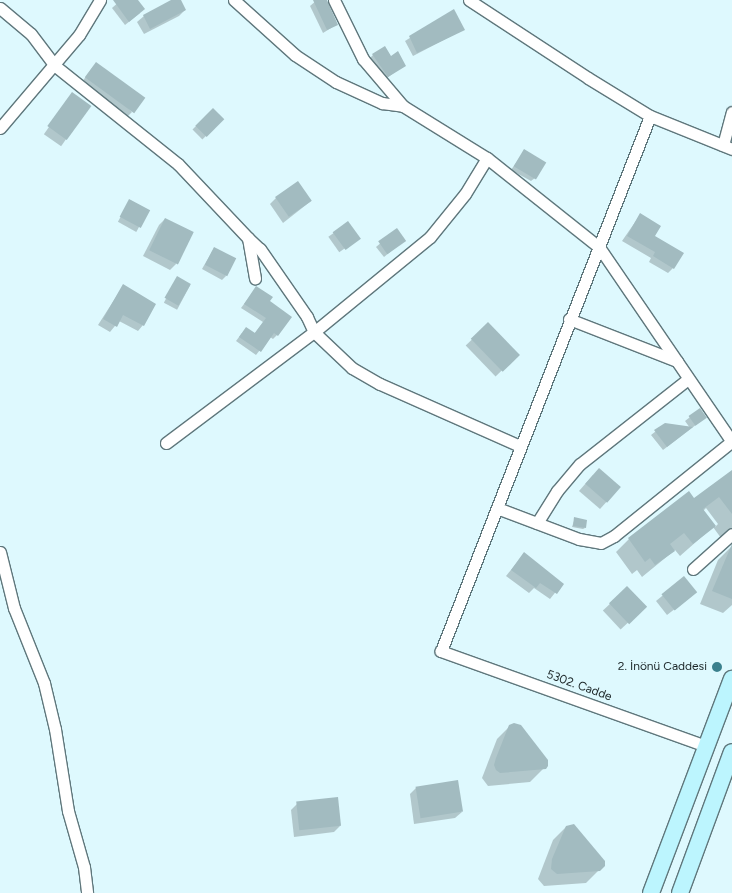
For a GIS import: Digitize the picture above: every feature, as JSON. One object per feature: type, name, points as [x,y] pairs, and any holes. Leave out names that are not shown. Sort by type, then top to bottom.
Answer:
[{"type":"main road","points":[[651,893],[732,679]]},
{"type":"main road","points":[[680,893],[732,753],[706,746]]},
{"type":"street","points":[[0,128],[79,35],[100,0]]},
{"type":"street","points":[[234,0],[295,55],[336,82],[382,103],[403,106]]},
{"type":"street","points":[[334,0],[363,59],[403,106],[487,158],[599,247],[676,362],[732,441],[608,540],[601,543],[579,539],[497,508],[569,319],[599,247],[650,116]]},
{"type":"street","points":[[469,0],[650,116],[728,147],[732,112]]},
{"type":"street","points":[[0,8],[31,34],[54,65],[178,164],[260,250],[307,317],[314,332],[337,355],[366,378],[520,446]]},
{"type":"street","points":[[166,443],[314,332],[430,237],[465,194],[487,158]]},
{"type":"street","points":[[248,238],[255,278]]},
{"type":"street","points":[[569,319],[676,362]]},
{"type":"street","points":[[536,523],[557,492],[580,464],[688,379]]},
{"type":"street","name":"5302. Cadde","points":[[497,508],[442,651],[706,746]]},
{"type":"street","points":[[693,569],[732,534]]},
{"type":"street","points":[[0,552],[14,608],[44,683],[68,810],[84,867],[87,893]]},
{"type":"building","points":[[113,0],[138,0],[145,9],[129,22]]},
{"type":"building","points":[[171,0],[181,0],[186,10],[150,29],[143,15]]},
{"type":"building","points":[[313,0],[327,0],[338,25],[327,30]]},
{"type":"building","points":[[454,9],[465,30],[417,53],[409,36]]},
{"type":"building","points":[[385,46],[391,56],[398,51],[406,66],[388,77],[372,54]]},
{"type":"building","points":[[96,62],[145,98],[134,113],[85,77]]},
{"type":"building","points":[[72,92],[91,106],[67,140],[47,126]]},
{"type":"building","points":[[213,108],[224,119],[207,137],[195,126]]},
{"type":"building","points":[[524,149],[546,162],[536,180],[514,166]]},
{"type":"building","points":[[298,181],[312,201],[289,217],[275,197]]},
{"type":"building","points":[[129,199],[150,210],[141,228],[120,217]]},
{"type":"building","points":[[640,213],[661,226],[655,236],[684,253],[674,269],[653,256],[655,252],[627,236]]},
{"type":"building","points":[[165,218],[194,232],[178,264],[149,250]]},
{"type":"building","points":[[348,221],[361,239],[346,250],[333,232]]},
{"type":"building","points":[[397,228],[406,241],[387,254],[378,241]]},
{"type":"building","points":[[214,247],[236,258],[227,276],[205,265]]},
{"type":"building","points":[[177,276],[191,284],[178,306],[164,298]]},
{"type":"building","points":[[123,284],[156,304],[144,326],[123,315],[117,327],[103,319]]},
{"type":"building","points":[[256,286],[273,297],[270,301],[292,317],[278,336],[274,333],[261,352],[239,337],[246,327],[255,333],[266,318],[244,304]]},
{"type":"building","points":[[488,322],[520,355],[503,372],[471,339]]},
{"type":"building","points":[[700,408],[707,418],[695,426],[689,416]]},
{"type":"building","points":[[665,423],[693,427],[667,447],[654,430]]},
{"type":"building","points":[[599,468],[621,487],[607,503],[585,484]]},
{"type":"building","points":[[732,470],[732,514],[719,497],[703,509],[716,526],[693,544],[684,533],[670,544],[675,551],[655,565],[650,558],[645,562],[628,538],[689,491],[694,498]]},
{"type":"building","points":[[574,517],[587,520],[586,528],[573,526]]},
{"type":"building","points":[[732,544],[732,599],[712,591]]},
{"type":"building","points":[[524,552],[564,584],[557,594],[540,583],[536,588],[511,570]]},
{"type":"building","points":[[684,576],[697,592],[675,611],[661,594]]},
{"type":"building","points":[[627,586],[647,607],[629,624],[609,603]]},
{"type":"building","points":[[514,723],[521,725],[548,760],[546,769],[500,773],[496,770],[494,765],[496,758],[509,725]]},
{"type":"building","points":[[458,780],[463,812],[421,818],[416,787]]},
{"type":"building","points":[[338,797],[341,826],[299,830],[296,801]]},
{"type":"building","points":[[574,824],[605,861],[605,866],[600,871],[557,874],[551,869],[552,859],[566,826]]},
{"type":"place","name":"2. İnönü Caddesi","points":[[717,667]]}]
